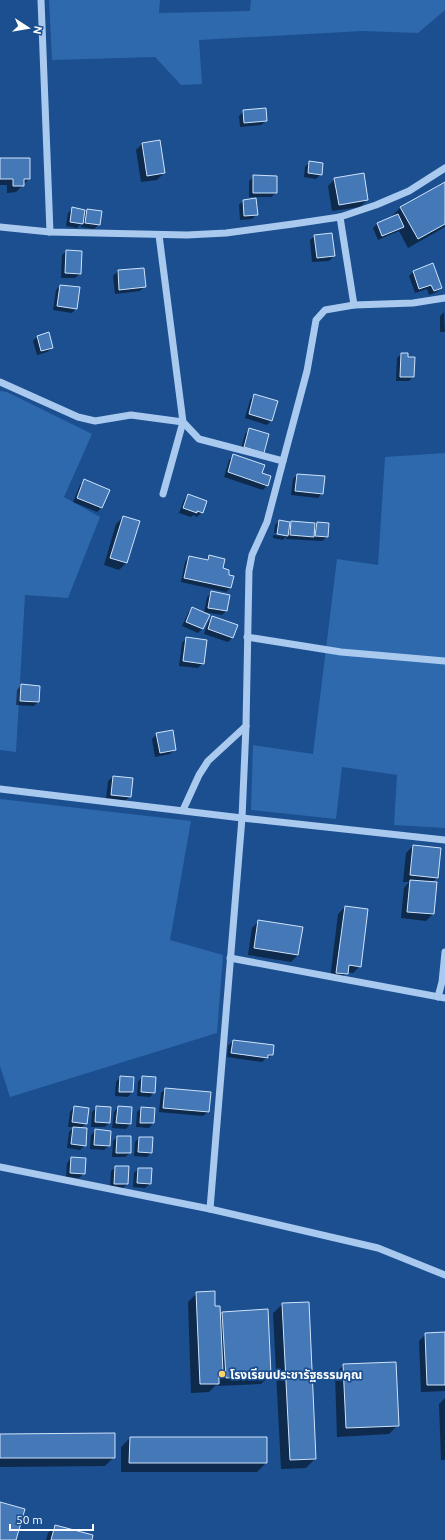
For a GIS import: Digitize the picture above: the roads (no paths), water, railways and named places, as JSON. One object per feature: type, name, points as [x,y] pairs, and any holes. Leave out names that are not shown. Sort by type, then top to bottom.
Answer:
[{"type":"street","points":[[41,0],[50,232]]},
{"type":"street","points":[[0,227],[50,232],[159,235],[226,233],[340,217],[376,205],[409,191],[445,168]]},
{"type":"street","points":[[340,217],[354,305]]},
{"type":"street","points":[[159,235],[183,422],[163,494]]},
{"type":"street","points":[[210,1209],[242,818],[246,726],[249,571],[252,555],[267,522],[307,372],[316,320],[325,310],[354,305],[413,303],[445,298]]},
{"type":"street","points":[[0,382],[78,417],[95,421],[132,415],[183,422],[199,439],[283,461]]},
{"type":"street","points":[[247,637],[341,652],[445,662]]},
{"type":"street","points":[[183,810],[199,775],[208,761],[246,726]]},
{"type":"street","points":[[0,789],[242,818],[445,840]]},
{"type":"street","points":[[230,958],[442,997],[445,952]]},
{"type":"street","points":[[0,1168],[210,1209],[378,1248],[445,1275]]},
{"type":"place","name":"โรงเรียนประชารัฐธรรมคุณ","points":[[222,1374]]}]
